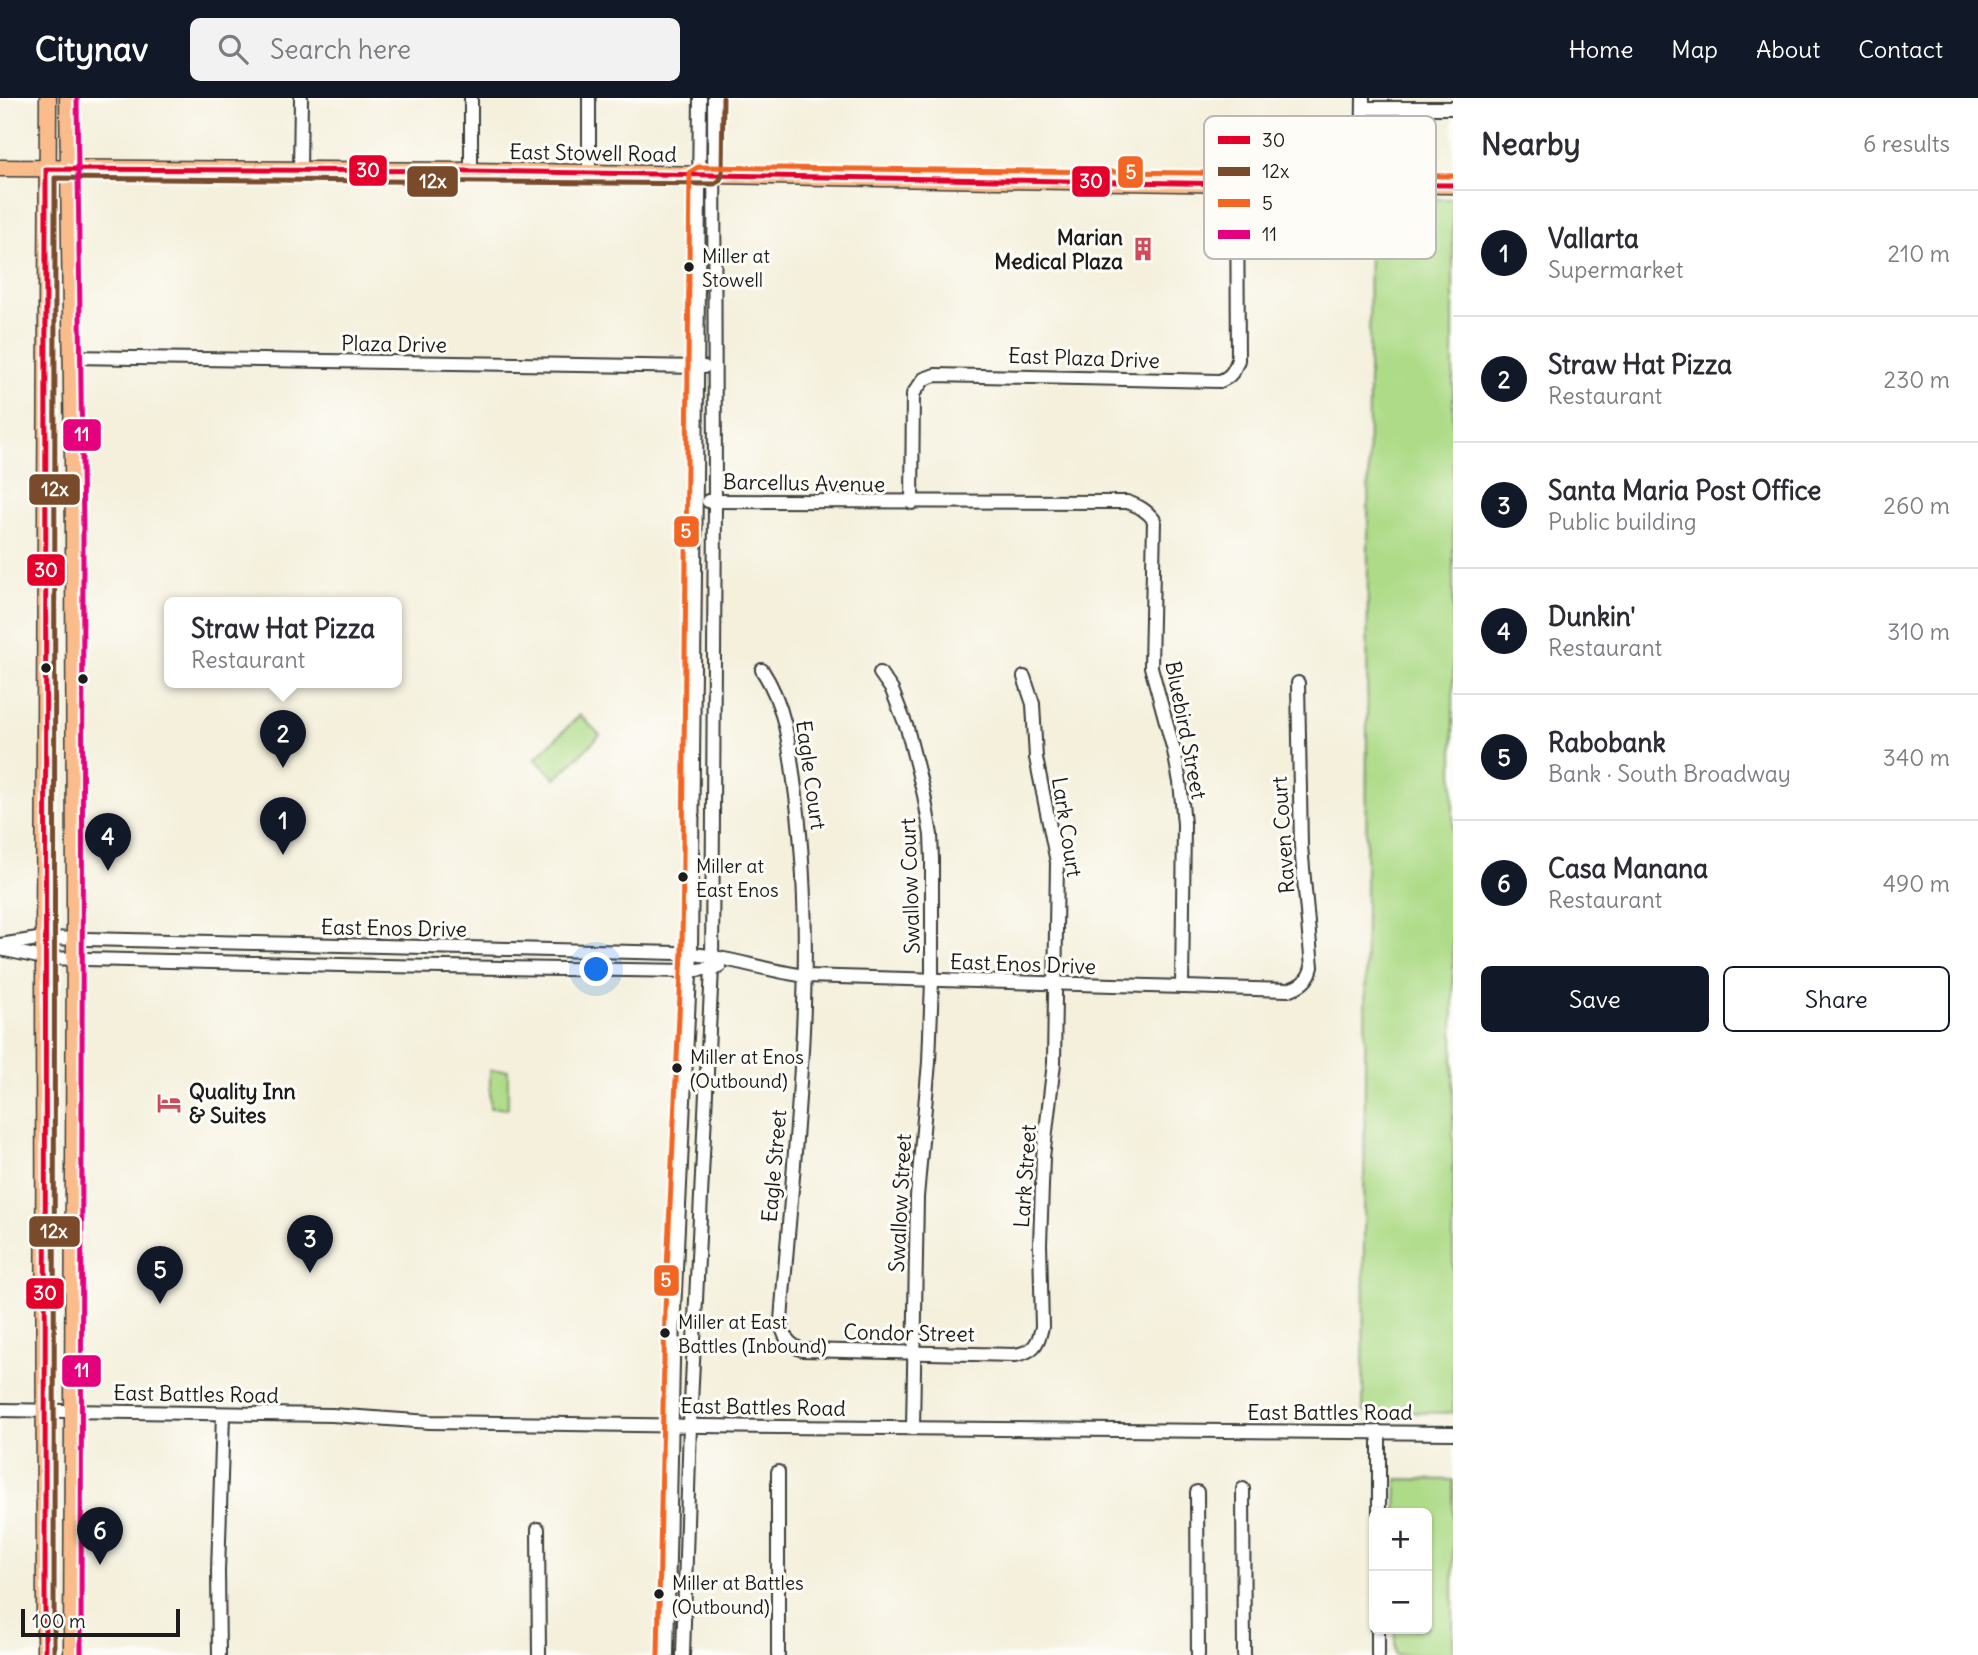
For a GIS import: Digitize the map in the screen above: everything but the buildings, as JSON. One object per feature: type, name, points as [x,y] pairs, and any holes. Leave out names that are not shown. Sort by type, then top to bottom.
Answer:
[{"type":"main road","points":[[45,1655],[44,938],[48,98]]},
{"type":"main road","points":[[68,98],[75,939],[72,1655]]},
{"type":"main road","name":"East Stowell Road","points":[[0,168],[471,171],[1204,184]]},
{"type":"street","points":[[300,171],[302,98]]},
{"type":"street","points":[[471,98],[471,171]]},
{"type":"street","points":[[589,98],[589,173]]},
{"type":"street","points":[[683,1655],[690,1424],[712,962],[715,368],[700,98]]},
{"type":"street","points":[[667,1655],[670,1424],[691,953],[698,367],[705,176],[713,98]]},
{"type":"street","points":[[1363,103],[1453,108]]},
{"type":"street","name":"East Plaza Drive","points":[[912,503],[913,394],[924,379],[947,374],[1220,381],[1227,379],[1238,360],[1237,259]]},
{"type":"street","name":"Plaza Drive","points":[[71,357],[715,368]]},
{"type":"street","name":"Barcellus Avenue","points":[[695,501],[912,503]]},
{"type":"street","name":"Bluebird Street","points":[[912,503],[1127,502],[1139,506],[1154,520],[1150,667],[1174,751],[1181,792],[1184,824],[1182,987]]},
{"type":"street","name":"Eagle Court","points":[[762,670],[775,689],[789,741],[801,839],[805,976]]},
{"type":"street","name":"Swallow Court","points":[[880,673],[898,702],[924,794],[932,848],[932,981]]},
{"type":"street","name":"Lark Court","points":[[1024,677],[1033,704],[1036,758],[1057,862],[1057,985]]},
{"type":"street","name":"Raven Court","points":[[1298,683],[1301,846],[1312,967],[1311,974],[1304,982]]},
{"type":"street","name":"East Enos Drive","points":[[0,947],[44,938],[691,953],[712,962],[805,976],[1288,990],[1304,982]]},
{"type":"street","name":"East Enos Drive","points":[[0,947],[44,958],[384,966],[690,971],[712,962]]},
{"type":"street","name":"Eagle Street","points":[[802,1350],[789,1343],[782,1334],[781,1321],[802,1077],[805,976]]},
{"type":"street","name":"Swallow Street","points":[[914,1428],[917,1197],[929,1062],[932,981]]},
{"type":"street","name":"Lark Street","points":[[1015,1355],[1025,1353],[1036,1346],[1042,1327],[1040,1244],[1043,1157],[1054,1063],[1057,985]]},
{"type":"street","name":"Condor Street","points":[[802,1350],[1015,1355]]},
{"type":"street","name":"East Battles Road","points":[[0,1410],[332,1415],[429,1422],[1453,1433]]},
{"type":"street","points":[[219,1655],[218,1571],[223,1414]]},
{"type":"street","points":[[1379,1508],[1380,1432]]},
{"type":"street","points":[[778,1472],[778,1655]]},
{"type":"street","points":[[1243,1489],[1244,1655]]},
{"type":"street","points":[[1197,1492],[1198,1655]]},
{"type":"street","points":[[538,1529],[539,1655]]},
{"type":"street","points":[[1378,1634],[1378,1655]]},
{"type":"green space","points":[[1436,199],[1453,199],[1453,1413],[1363,1412],[1370,259],[1436,259]]},
{"type":"green space","points":[[580,715],[600,735],[556,779],[535,759]]},
{"type":"green space","points":[[490,1070],[508,1070],[508,1108],[490,1108]]},
{"type":"green space","points":[[1397,1479],[1453,1480],[1453,1655],[1395,1655],[1395,1634],[1432,1634],[1432,1508],[1396,1508]]},
{"type":"transit line","name":"11","points":[[77,98],[83,532],[81,1655]]},
{"type":"transit line","name":"12x","points":[[54,1655],[55,178],[714,184],[722,176],[723,98]]},
{"type":"transit line","name":"5","points":[[658,1655],[665,1311],[682,953],[690,172],[698,167],[1204,173]]},
{"type":"transit line","name":"30","points":[[45,1655],[46,169],[471,171],[1204,183]]},
{"type":"transit line","name":"5","points":[[1436,176],[1453,176]]},
{"type":"transit line","name":"30","points":[[1436,185],[1453,185]]},
{"type":"place","name":"Marian Medical Plaza","points":[[1143,249]]},
{"type":"place","name":"Miller at Stowell","points":[[689,267]]},
{"type":"place","name":"Straw Hat Pizza","points":[[283,768]]},
{"type":"place","name":"Vallarta","points":[[283,855]]},
{"type":"place","name":"Dunkin'","points":[[108,871]]},
{"type":"place","name":"Miller at East Enos","points":[[683,877]]},
{"type":"place","name":"Miller at Enos (Outbound)","points":[[677,1068]]},
{"type":"place","name":"Quality Inn & Suites","points":[[169,1103]]},
{"type":"place","name":"Santa Maria Post Office","points":[[310,1273]]},
{"type":"place","name":"Rabobank","points":[[160,1304]]},
{"type":"place","name":"Miller at East Battles (Inbound)","points":[[665,1333]]},
{"type":"place","name":"Casa Manana","points":[[100,1565]]},
{"type":"place","name":"Miller at Battles (Outbound)","points":[[659,1594]]}]
